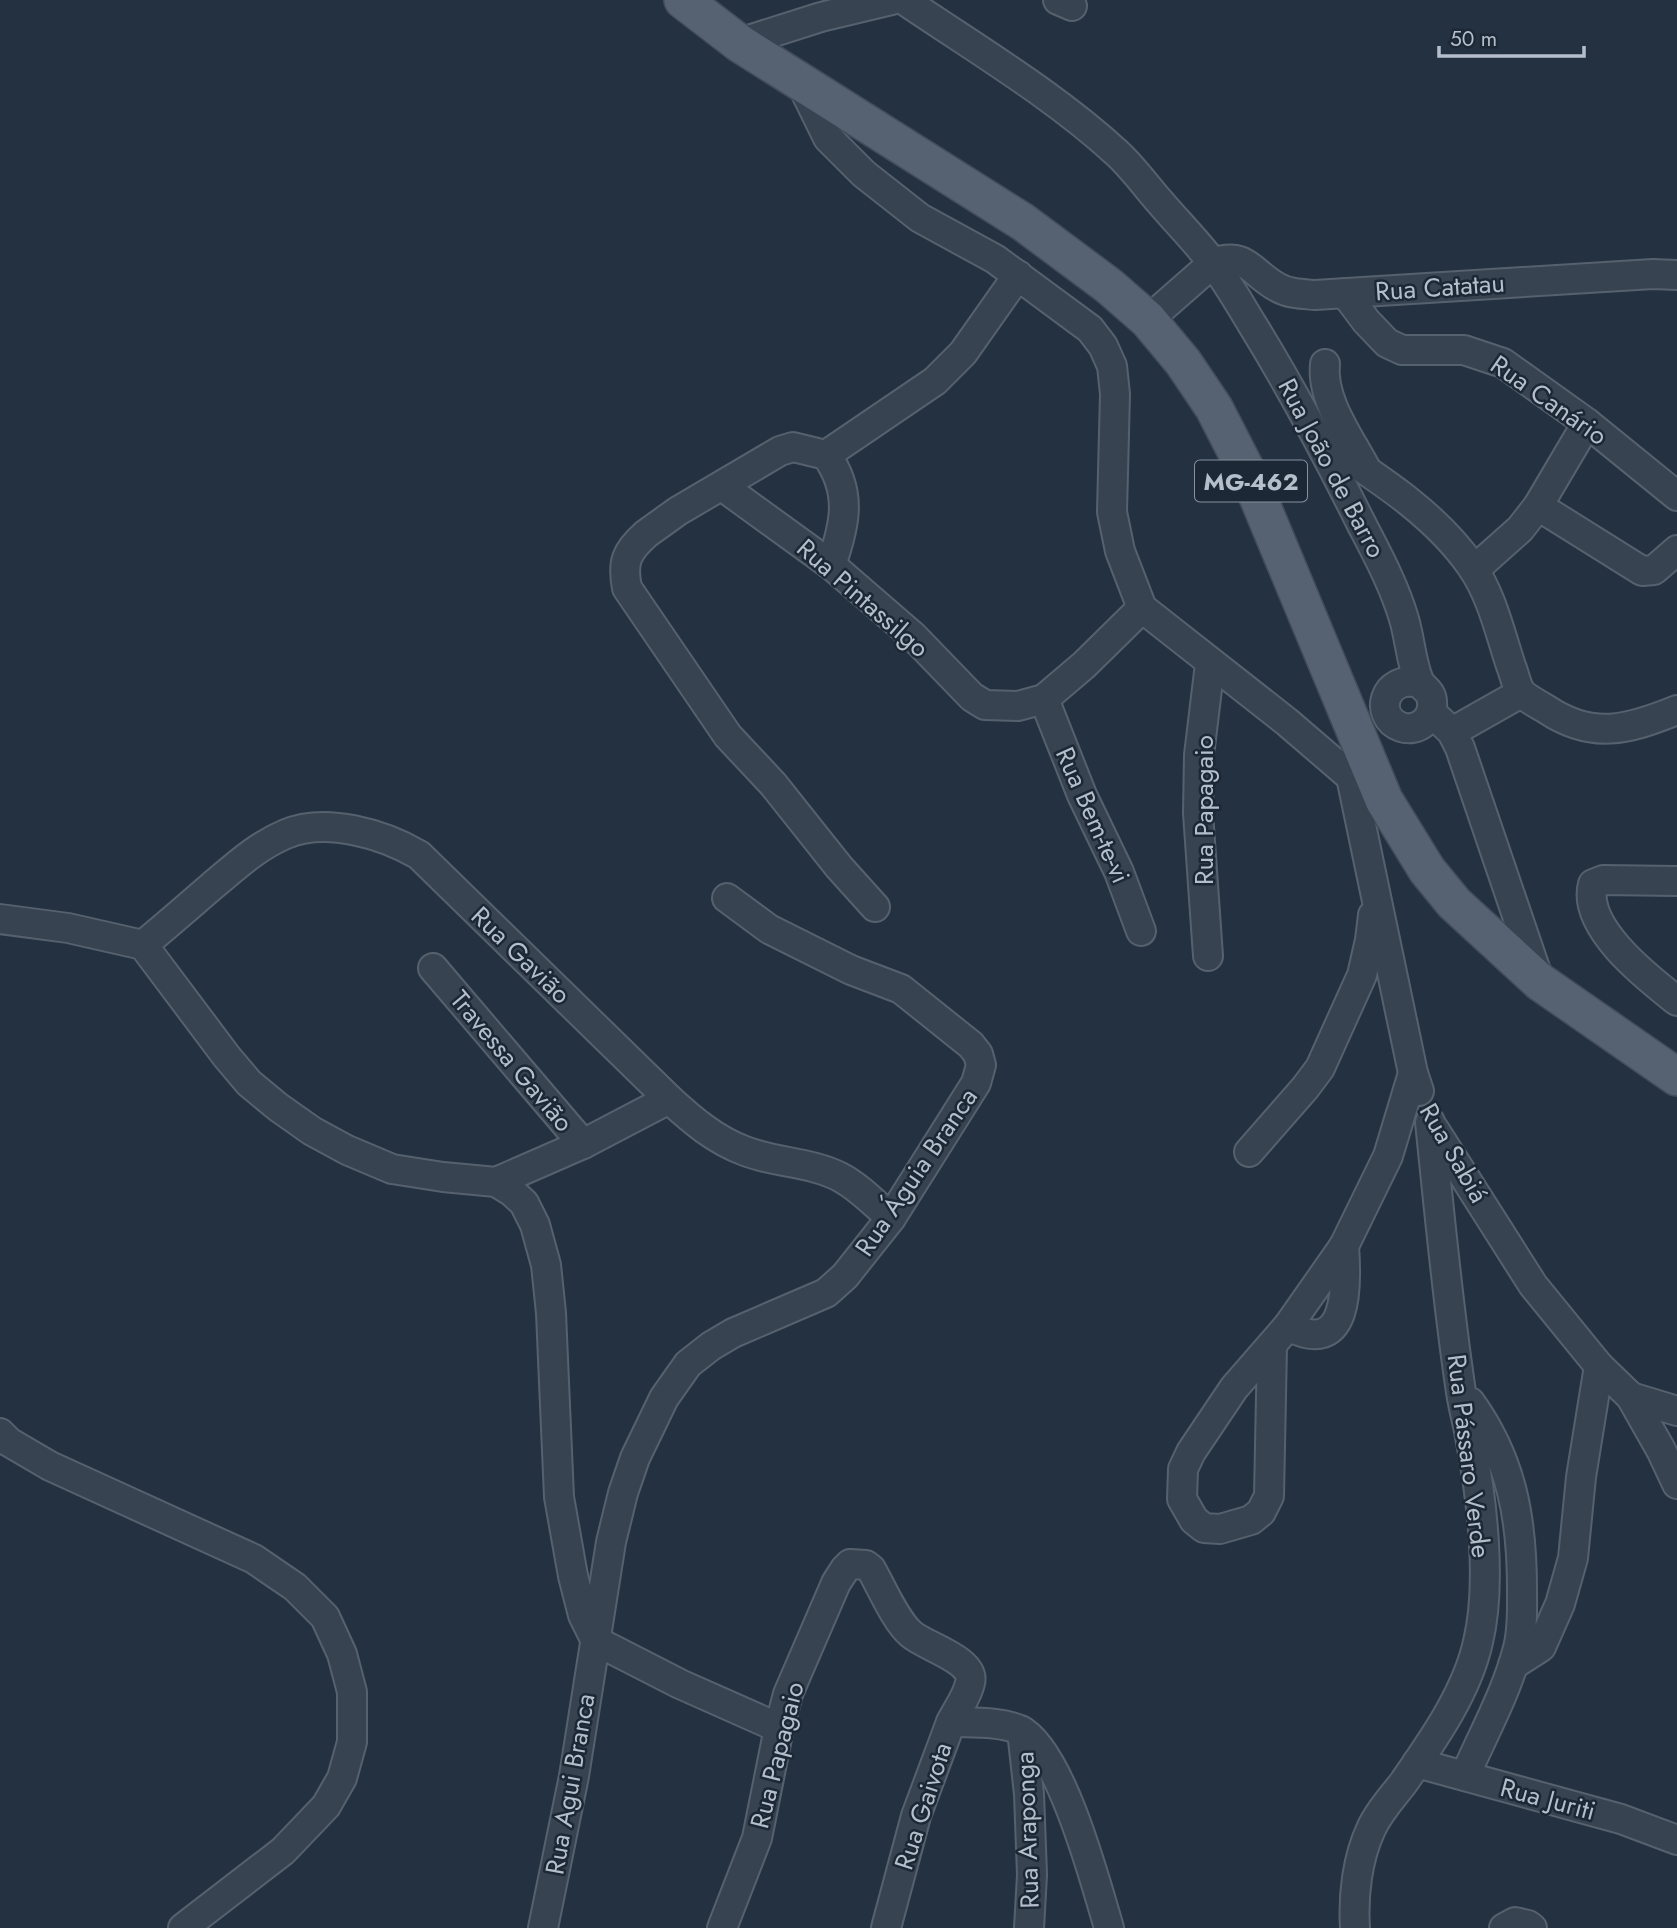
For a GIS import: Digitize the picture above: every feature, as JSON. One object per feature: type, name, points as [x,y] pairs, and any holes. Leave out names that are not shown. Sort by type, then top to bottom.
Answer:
[{"type":"main road","name":"MG-462","points":[[683,0],[739,43],[1023,222],[1109,286],[1148,320],[1183,362],[1214,408],[1251,480],[1344,705],[1357,763],[1384,800],[1427,870],[1454,903],[1540,982],[1677,1077]]},
{"type":"street","points":[[739,43],[892,0]]},
{"type":"street","name":"Rua João de Barro","points":[[904,0],[1068,113],[1119,155],[1213,263],[1320,439],[1394,588],[1420,683],[1431,695],[1432,712],[1452,732],[1460,748],[1540,982]]},
{"type":"street","points":[[800,81],[828,138],[864,174],[920,218],[995,259],[1018,275],[1090,329],[1103,346],[1112,366],[1115,394],[1112,512],[1120,551],[1142,608],[1287,722],[1357,763],[1401,727]]},
{"type":"street","name":"Rua Catatau","points":[[1213,263],[1235,258],[1277,288],[1294,294],[1315,295],[1677,275]]},
{"type":"street","points":[[1148,320],[1213,263]]},
{"type":"street","points":[[826,455],[935,381],[963,353],[1018,275]]},
{"type":"street","name":"Rua Canário","points":[[1345,293],[1387,343],[1402,351],[1464,350],[1503,363],[1587,423],[1677,496]]},
{"type":"street","points":[[1325,364],[1325,385],[1367,471]]},
{"type":"street","points":[[1474,570],[1520,529],[1538,506],[1587,423]]},
{"type":"street","points":[[1320,439],[1367,471],[1437,526],[1474,570],[1493,611],[1521,692],[1560,718],[1582,727],[1603,729],[1627,726],[1677,710]]},
{"type":"street","points":[[831,565],[840,540],[845,507],[838,471],[826,455],[793,447],[780,450],[678,511],[646,534],[626,557],[624,572],[627,588],[728,736],[773,785],[875,907]]},
{"type":"street","name":"Rua Pintassilgo","points":[[722,486],[831,565],[913,636],[972,697],[985,705],[1018,706],[1044,699],[1084,665],[1142,608]]},
{"type":"street","points":[[1538,506],[1642,571],[1654,570],[1677,550]]},
{"type":"street","name":"Rua Papagaio","points":[[1208,956],[1198,813],[1199,755],[1210,664]]},
{"type":"street","points":[[1344,705],[1389,691],[1398,683],[1409,680],[1420,683]]},
{"type":"street","points":[[1389,691],[1385,701],[1386,712],[1392,722],[1401,727],[1410,729],[1419,726],[1427,721],[1432,712]]},
{"type":"street","points":[[1452,732],[1521,692]]},
{"type":"street","name":"Rua Bem-te-vi","points":[[1044,699],[1082,794],[1119,872],[1141,931]]},
{"type":"street","name":"Rua Sabiá","points":[[1357,763],[1375,891],[1413,1073],[1430,1122],[1533,1284],[1599,1366],[1631,1397],[1677,1411]]},
{"type":"street","name":"Rua Gavião","points":[[143,945],[254,851],[288,833],[313,828],[346,829],[374,834],[419,855],[669,1099],[714,1136],[746,1151],[823,1169],[841,1177],[891,1217]]},
{"type":"street","points":[[1677,881],[1603,880],[1593,884],[1591,895],[1602,926],[1623,954],[1677,1001]]},
{"type":"street","points":[[1249,1152],[1320,1068],[1362,975],[1370,940],[1375,891]]},
{"type":"street","name":"Rua Águia Branca","points":[[596,1641],[611,1542],[623,1493],[635,1458],[664,1398],[688,1364],[711,1346],[733,1333],[826,1293],[845,1276],[891,1217],[976,1083],[981,1065],[978,1054],[971,1045],[901,989],[851,970],[769,929],[727,898]]},
{"type":"street","points":[[0,919],[68,928],[143,945],[249,1083],[312,1131],[347,1150],[392,1169],[496,1182],[524,1203],[546,1265],[551,1313],[559,1497],[583,1615],[596,1641],[680,1685],[779,1728]]},
{"type":"street","name":"Travessa Gavião","points":[[433,968],[583,1144],[669,1099]]},
{"type":"street","points":[[1280,1336],[1269,1496],[1261,1512],[1251,1520],[1220,1529],[1204,1528],[1194,1520],[1182,1499],[1183,1469],[1191,1452],[1234,1388],[1280,1336],[1344,1246],[1388,1156],[1413,1073]]},
{"type":"street","name":"Rua Pássaro Verde","points":[[1352,1920],[1363,1850],[1370,1830],[1379,1813],[1417,1763],[1453,1704],[1472,1663],[1482,1617],[1484,1580],[1479,1491],[1460,1388],[1430,1122]]},
{"type":"street","points":[[496,1182],[583,1144]]},
{"type":"street","points":[[1280,1336],[1318,1335],[1328,1332],[1336,1325],[1343,1306],[1346,1269],[1344,1246]]},
{"type":"street","points":[[1513,1665],[1541,1647],[1560,1604],[1573,1558],[1581,1477],[1599,1366]]},
{"type":"street","points":[[1460,1388],[1483,1420],[1510,1480],[1522,1556],[1519,1644],[1513,1665],[1465,1776]]},
{"type":"street","points":[[1631,1397],[1677,1483]]},
{"type":"street","points":[[0,1433],[50,1466],[254,1559],[295,1587],[325,1617],[342,1654],[352,1692],[352,1742],[342,1778],[326,1806],[283,1851],[183,1928]]},
{"type":"street","name":"Rua Papagaio","points":[[722,1928],[757,1838],[788,1693],[836,1584],[850,1564],[866,1565],[871,1569],[909,1632],[920,1641],[963,1664],[969,1672],[971,1681],[967,1694],[951,1722]]},
{"type":"street","name":"Rua Agui Branca","points":[[542,1928],[574,1776],[596,1641]]},
{"type":"street","name":"Rua Gaivota","points":[[887,1928],[916,1816],[951,1722],[1006,1726],[1022,1731]]},
{"type":"street","points":[[1022,1731],[1051,1766],[1073,1812],[1110,1928]]},
{"type":"street","name":"Rua Araponga","points":[[1022,1731],[1030,1808],[1032,1875],[1029,1928]]},
{"type":"street","name":"Rua Juriti","points":[[1417,1763],[1621,1819],[1677,1840]]},
{"type":"street","points":[[1504,1928],[1515,1922],[1532,1928]]}]
